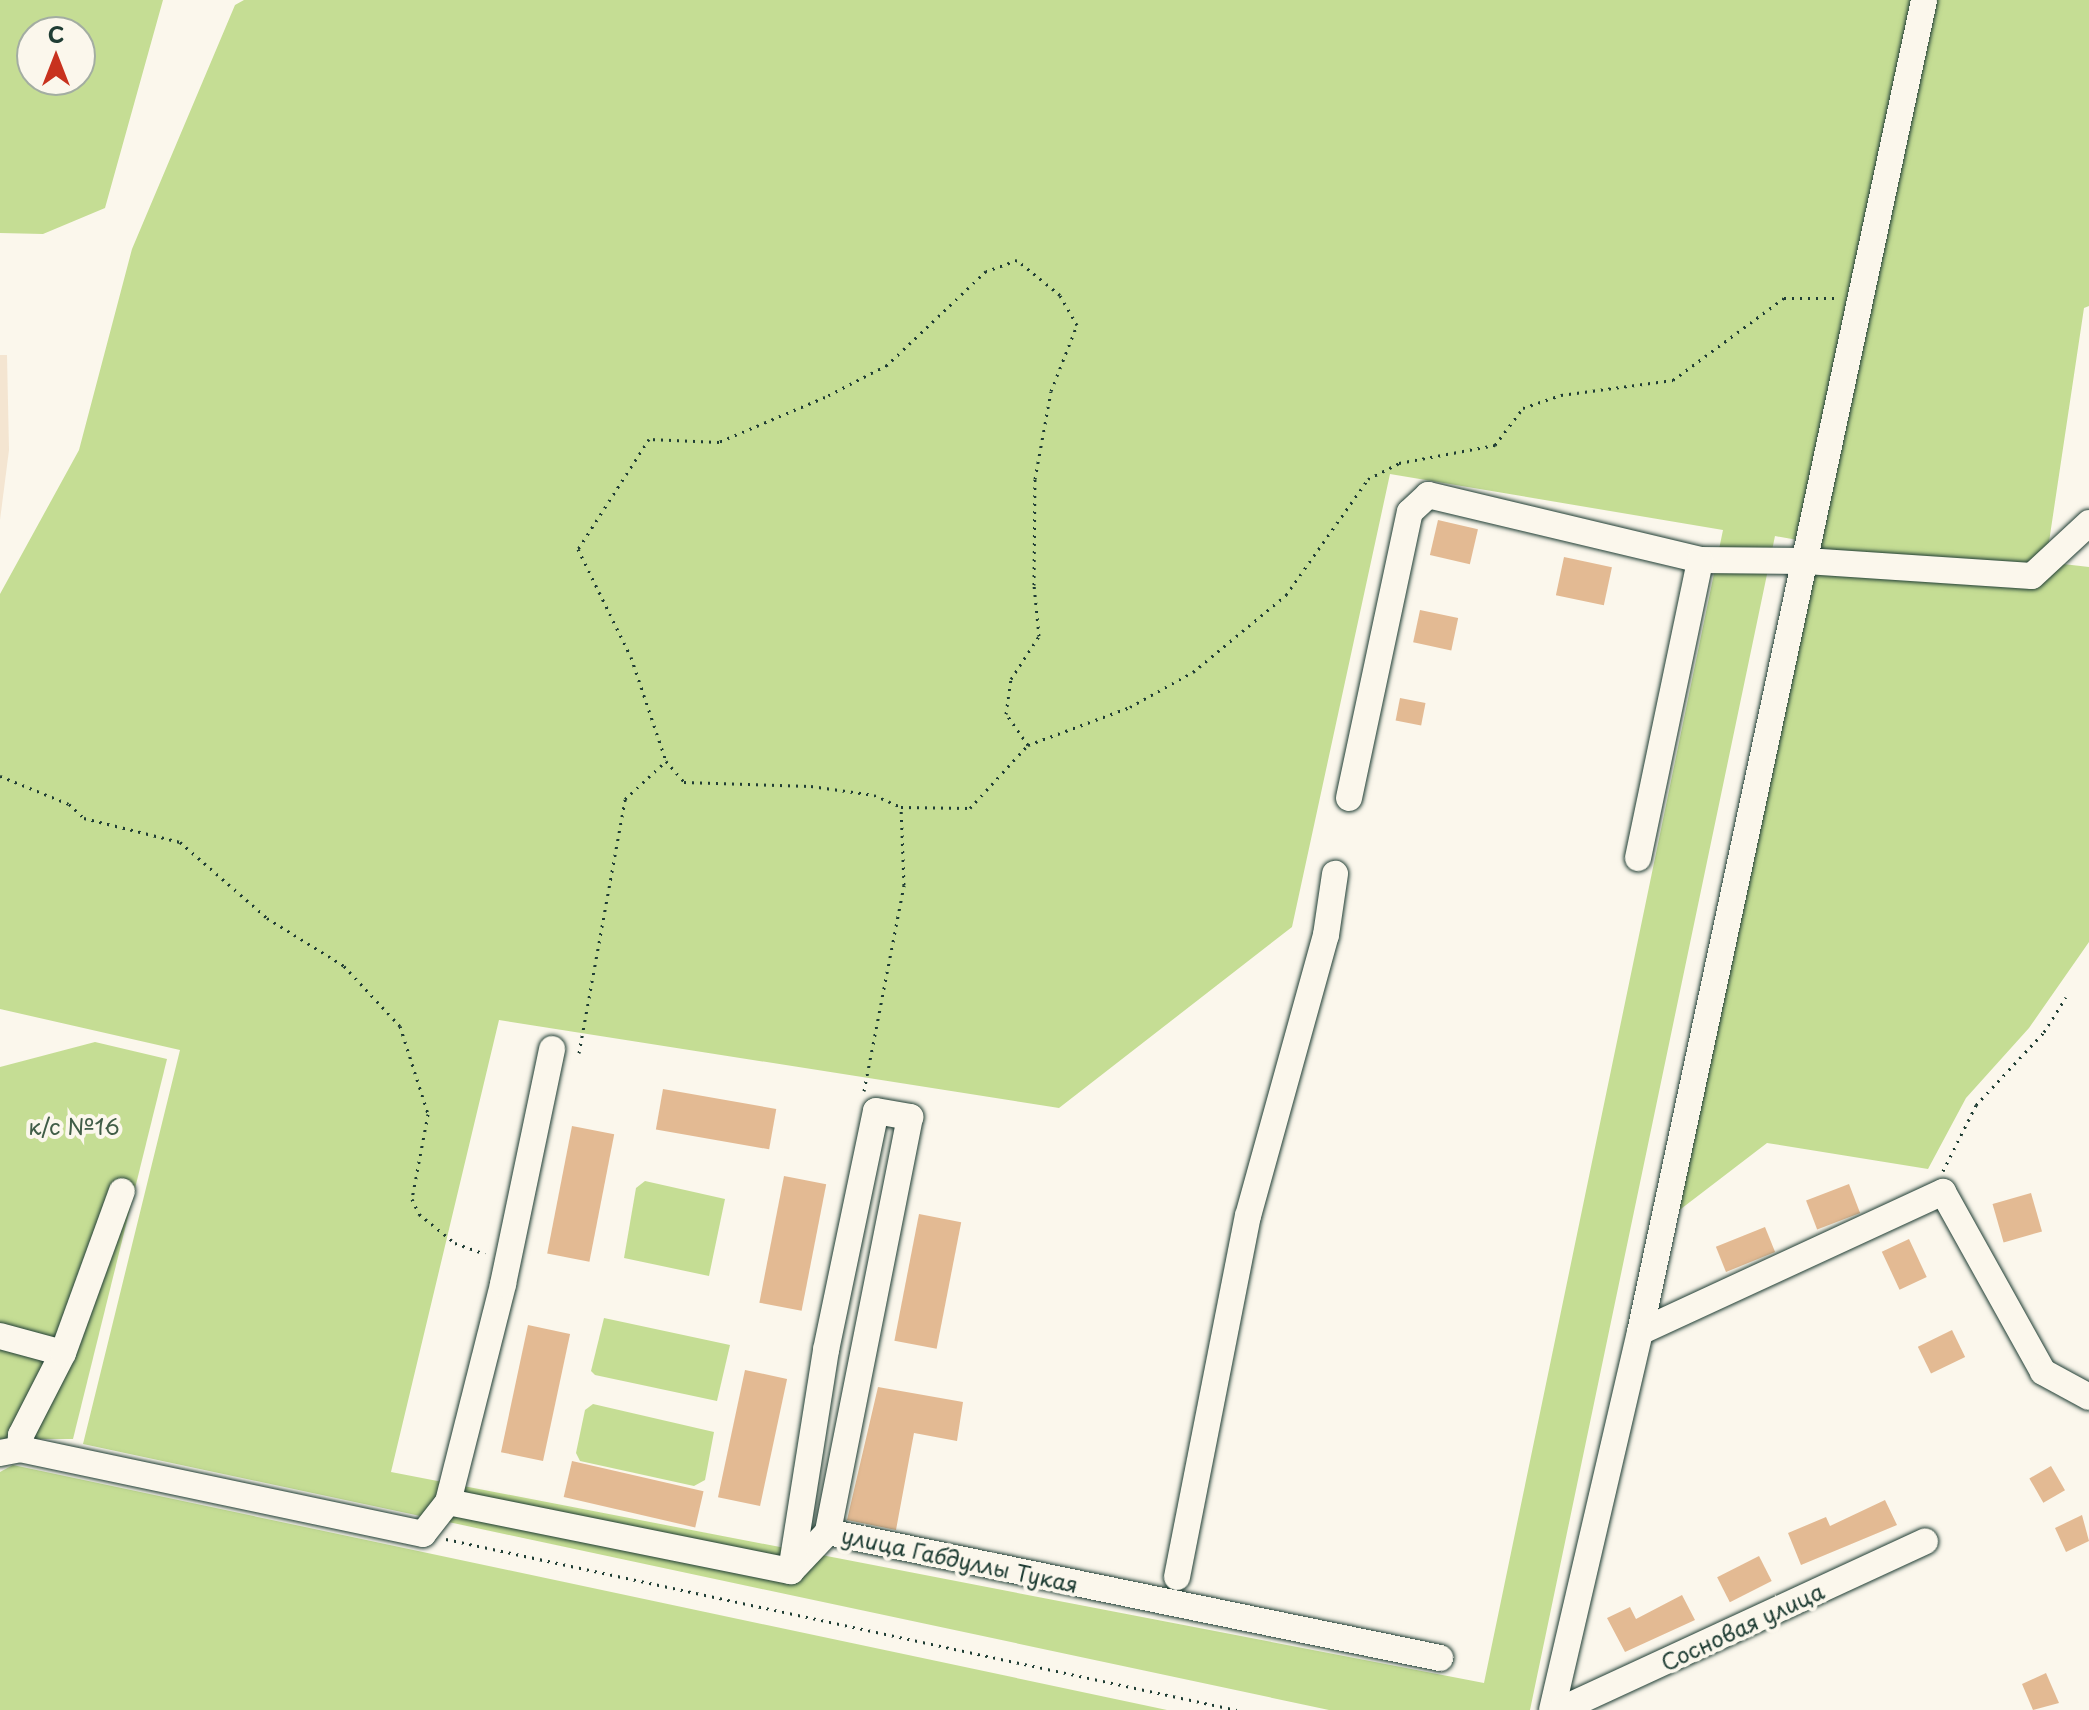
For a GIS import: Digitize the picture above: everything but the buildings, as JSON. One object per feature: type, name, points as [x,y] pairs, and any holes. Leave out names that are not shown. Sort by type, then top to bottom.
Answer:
[{"type":"street","points":[[1552,1710],[1640,1332],[1924,0]]},
{"type":"street","points":[[1349,798],[1410,512],[1428,495],[1700,560],[1806,561],[2032,576],[2089,523]]},
{"type":"street","points":[[1638,858],[1700,560]]},
{"type":"street","points":[[1177,1577],[1248,1216],[1326,935],[1335,874]]},
{"type":"street","points":[[122,1191],[63,1353],[10,1451],[423,1534],[448,1502],[506,1273],[552,1049]]},
{"type":"street","points":[[448,1502],[791,1571],[826,1350],[876,1111],[910,1117],[828,1532]]},
{"type":"street","points":[[1640,1332],[1943,1192],[2043,1372],[2089,1397]]},
{"type":"street","points":[[0,1336],[63,1353]]},
{"type":"street","name":"улица Габдуллы Тукая","points":[[791,1571],[828,1532],[1440,1658]]},
{"type":"street","name":"Сосновая улица","points":[[1560,1710],[1925,1541]]},
{"type":"path","points":[[1017,260],[1060,295],[1077,325],[1051,391],[1035,479],[1034,585],[1039,636],[1011,679],[1006,714],[1028,745],[970,808],[901,807],[874,795],[811,786],[684,782],[666,761],[631,657],[578,549],[609,508],[633,460],[649,439],[719,442],[887,365],[986,271],[1017,260]]},
{"type":"path","points":[[579,1053],[625,799],[666,761]]},
{"type":"path","points":[[0,776],[69,804],[84,818],[180,842],[267,918],[344,966],[400,1026],[428,1114],[412,1199],[419,1214],[455,1243],[506,1273]]},
{"type":"path","points":[[863,1093],[904,885],[901,807]]},
{"type":"path","points":[[1943,1192],[1937,1182],[1976,1105],[2044,1032],[2066,997]]},
{"type":"path","points":[[423,1534],[1237,1710]]},
{"type":"shaded area","points":[[0,355],[7,355],[9,450],[0,520]]},
{"type":"green space","points":[[0,0],[163,0],[105,208],[43,234],[0,233]]},
{"type":"green space","points":[[244,0],[2089,0],[2089,306],[2084,308],[2046,562],[2089,567],[2089,942],[2029,1028],[1966,1098],[1928,1169],[1767,1143],[1673,1215],[1820,544],[1775,536],[1530,1710],[1329,1710],[83,1444],[180,1050],[0,1009],[0,594],[79,450],[132,249],[235,5]],"holes":[[[1390,474],[1723,530],[1484,1683],[391,1472],[499,1020],[1059,1108],[1292,927]]]},
{"type":"green space","name":"к/с №16","points":[[95,1042],[167,1059],[73,1439],[0,1439],[0,1067]]},
{"type":"green space","points":[[645,1181],[725,1199],[709,1276],[624,1258],[636,1188]]},
{"type":"green space","points":[[604,1318],[730,1345],[717,1401],[595,1375],[591,1371]]},
{"type":"green space","points":[[593,1404],[714,1432],[705,1480],[694,1486],[580,1461],[576,1453],[585,1410]]},
{"type":"green space","points":[[13,1465],[1167,1710],[0,1710],[0,1472]]}]
